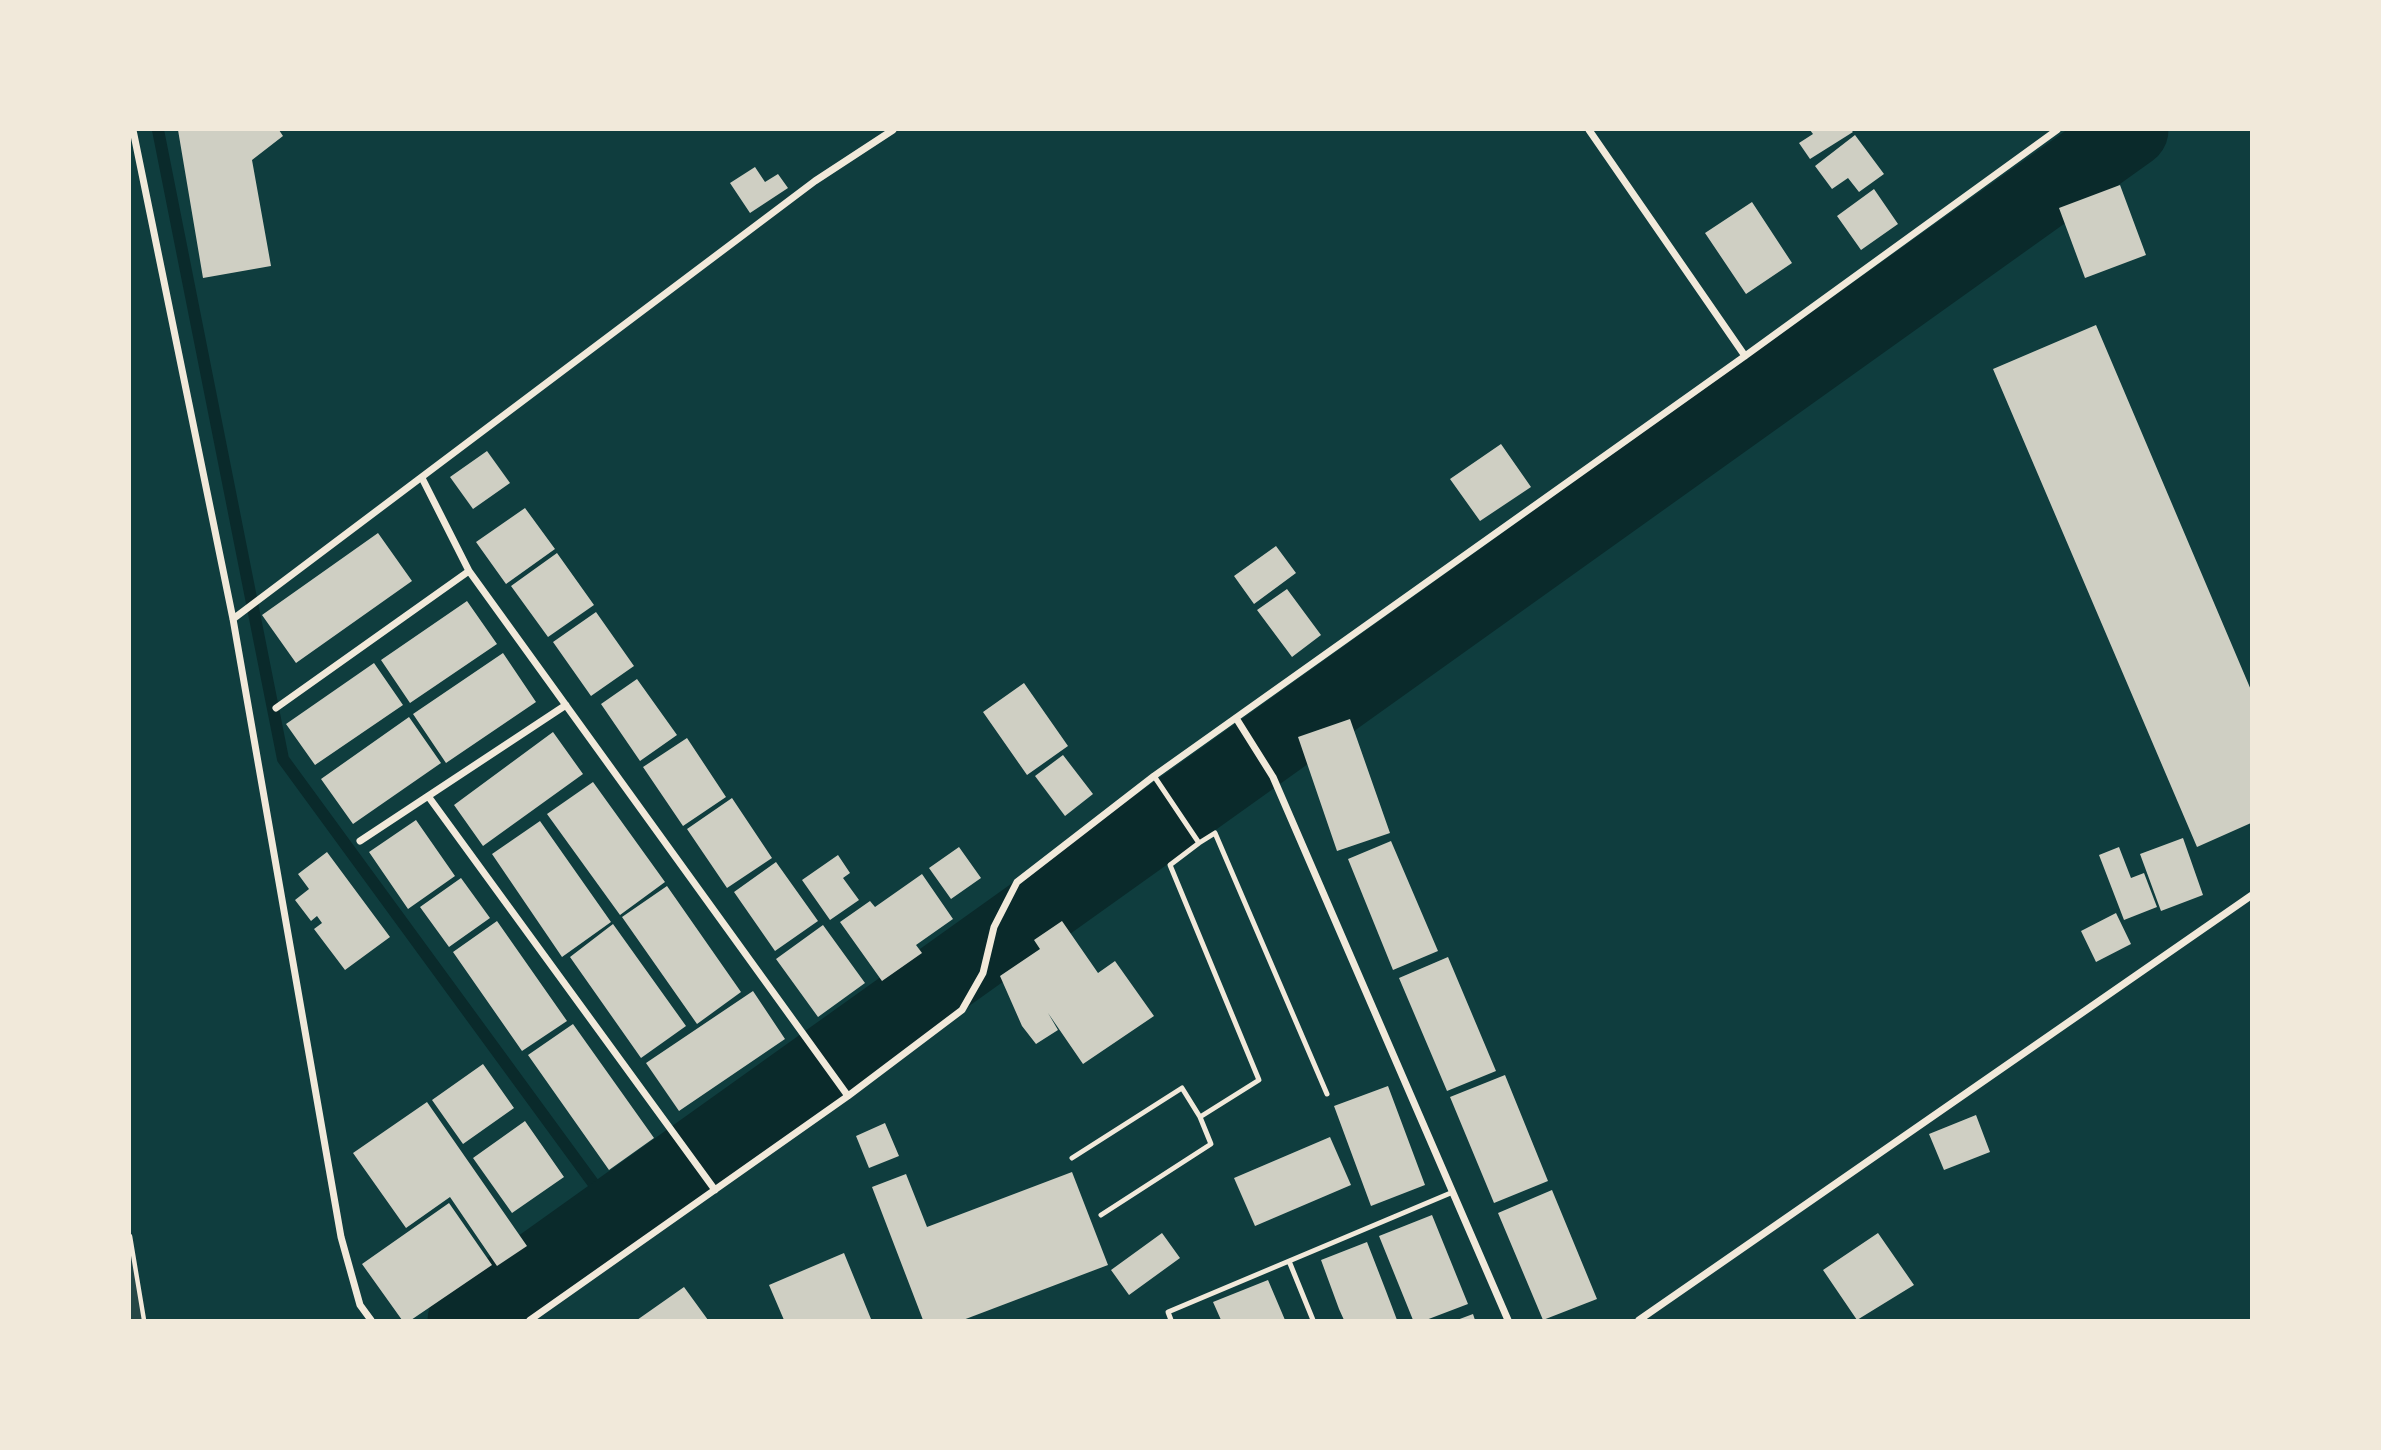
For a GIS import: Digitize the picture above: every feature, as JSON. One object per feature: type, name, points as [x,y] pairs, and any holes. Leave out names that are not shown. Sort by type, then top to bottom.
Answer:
[{"type":"street","points":[[133,130],[233,619],[341,1237],[360,1305],[371,1321]]},
{"type":"street","points":[[233,619],[815,181],[893,130]]},
{"type":"street","points":[[1589,130],[1745,356]]},
{"type":"street","points":[[530,1321],[848,1096],[962,1010],[983,972],[994,927],[1017,882],[1154,776],[1745,356],[2057,130]]},
{"type":"street","points":[[422,478],[469,571],[848,1096]]},
{"type":"street","points":[[276,708],[469,571]]},
{"type":"street","points":[[360,841],[566,705]]},
{"type":"street","points":[[1236,718],[1273,777],[1508,1321]]},
{"type":"street","points":[[429,796],[715,1190]]},
{"type":"street","points":[[1639,1321],[2252,895]]},
{"type":"lane","points":[[1154,776],[1199,844]]},
{"type":"lane","points":[[1200,1117],[1259,1080],[1170,865],[1215,833],[1327,1094]]},
{"type":"lane","points":[[1072,1158],[1182,1088],[1200,1117],[1211,1144],[1101,1215]]},
{"type":"lane","points":[[1171,1321],[1168,1312],[1452,1192]]},
{"type":"lane","points":[[1289,1261],[1313,1321]]},
{"type":"path","points":[[130,1236],[144,1321]]},
{"type":"shaded area","points":[[130,1236],[144,1320],[130,1320]]},
{"type":"building","points":[[178,130],[279,130],[283,136],[252,160],[271,266],[203,278]]},
{"type":"building","points":[[1810,130],[1853,132],[1810,159],[1799,143],[1813,134]]},
{"type":"building","points":[[1855,135],[1884,174],[1859,192],[1848,178],[1832,189],[1815,166]]},
{"type":"building","points":[[755,167],[765,182],[778,174],[788,188],[750,213],[730,183]]},
{"type":"building","points":[[2120,185],[2146,255],[2085,278],[2059,208]]},
{"type":"building","points":[[1874,189],[1898,224],[1861,250],[1837,216]]},
{"type":"building","points":[[1752,202],[1792,263],[1746,294],[1705,233]]},
{"type":"building","points":[[2096,325],[2251,690],[2251,823],[2197,847],[1993,369]]},
{"type":"building","points":[[1501,444],[1531,487],[1480,521],[1450,479]]},
{"type":"building","points":[[487,451],[510,483],[473,509],[450,477]]},
{"type":"building","points":[[525,508],[555,549],[506,584],[476,542]]},
{"type":"building","points":[[378,533],[412,581],[296,663],[262,615]]},
{"type":"building","points":[[1276,546],[1296,573],[1254,604],[1234,576]]},
{"type":"building","points":[[557,553],[594,605],[548,637],[511,586]]},
{"type":"building","points":[[1287,589],[1321,635],[1292,657],[1257,610]]},
{"type":"building","points":[[467,601],[497,644],[410,703],[381,660]]},
{"type":"building","points":[[596,612],[634,666],[591,696],[553,642]]},
{"type":"building","points":[[503,653],[536,702],[446,763],[413,714]]},
{"type":"building","points":[[374,663],[403,705],[315,765],[286,724]]},
{"type":"building","points":[[637,679],[677,735],[640,761],[601,704]]},
{"type":"building","points":[[1024,683],[1068,746],[1027,775],[983,712]]},
{"type":"building","points":[[409,717],[441,763],[353,824],[321,779]]},
{"type":"building","points":[[1350,719],[1390,833],[1337,851],[1298,737]]},
{"type":"building","points":[[553,732],[583,774],[483,846],[454,805]]},
{"type":"building","points":[[687,738],[726,797],[683,826],[643,767]]},
{"type":"building","points":[[1063,755],[1093,794],[1065,816],[1035,776]]},
{"type":"building","points":[[593,782],[665,882],[620,915],[547,814]]},
{"type":"building","points":[[732,798],[772,858],[727,888],[687,829]]},
{"type":"building","points":[[416,820],[455,876],[408,909],[369,852]]},
{"type":"building","points":[[540,821],[611,922],[562,957],[492,854]]},
{"type":"building","points":[[2183,838],[2203,895],[2161,911],[2140,854]]},
{"type":"building","points":[[1391,841],[1438,951],[1393,970],[1348,859]]},
{"type":"building","points":[[959,847],[981,878],[951,899],[929,868]]},
{"type":"building","points":[[2119,847],[2131,878],[2144,873],[2157,907],[2124,920],[2099,855]]},
{"type":"building","points":[[327,852],[390,937],[345,970],[314,929],[322,923],[317,916],[311,921],[295,900],[309,889],[298,874]]},
{"type":"building","points":[[838,855],[850,873],[843,878],[859,900],[830,920],[802,880]]},
{"type":"building","points":[[776,862],[818,921],[775,951],[734,892]]},
{"type":"building","points":[[922,874],[953,919],[916,945],[922,953],[882,981],[840,922],[870,901],[875,907]]},
{"type":"building","points":[[461,878],[490,918],[449,947],[420,907]]},
{"type":"building","points":[[667,886],[741,992],[697,1024],[622,917]]},
{"type":"building","points":[[2116,913],[2131,944],[2096,962],[2081,931]]},
{"type":"building","points":[[497,921],[567,1021],[522,1051],[453,952]]},
{"type":"building","points":[[1062,921],[1098,973],[1115,961],[1154,1016],[1083,1064],[1048,1013],[1058,1030],[1036,1044],[1022,1026],[1000,976],[1040,949],[1034,940]]},
{"type":"building","points":[[613,924],[686,1026],[641,1058],[570,957]]},
{"type":"building","points":[[823,925],[865,983],[818,1017],[776,959]]},
{"type":"building","points":[[1448,957],[1496,1071],[1447,1091],[1399,978]]},
{"type":"building","points":[[753,991],[785,1039],[679,1111],[646,1063]]},
{"type":"building","points":[[573,1024],[654,1138],[609,1170],[528,1055]]},
{"type":"building","points":[[483,1064],[514,1108],[463,1144],[432,1100]]},
{"type":"building","points":[[1505,1075],[1548,1181],[1494,1203],[1450,1097]]},
{"type":"building","points":[[1388,1086],[1425,1185],[1371,1206],[1334,1106]]},
{"type":"building","points":[[427,1102],[527,1246],[497,1266],[450,1197],[406,1228],[353,1153]]},
{"type":"building","points":[[1976,1115],[1990,1152],[1944,1170],[1929,1134]]},
{"type":"building","points":[[525,1121],[564,1177],[512,1213],[473,1158]]},
{"type":"building","points":[[885,1123],[899,1156],[869,1168],[856,1136]]},
{"type":"building","points":[[1330,1137],[1351,1185],[1255,1226],[1234,1178]]},
{"type":"building","points":[[1072,1172],[1108,1265],[963,1320],[923,1320],[872,1187],[906,1174],[927,1227]]},
{"type":"building","points":[[1552,1190],[1597,1299],[1543,1320],[1498,1213]]},
{"type":"building","points":[[449,1203],[492,1265],[411,1320],[402,1320],[362,1264]]},
{"type":"building","points":[[1432,1215],[1468,1304],[1426,1320],[1413,1320],[1379,1236]]},
{"type":"building","points":[[1162,1233],[1180,1258],[1129,1295],[1111,1270]]},
{"type":"building","points":[[1878,1233],[1914,1285],[1857,1320],[1823,1270]]},
{"type":"building","points":[[1367,1242],[1397,1320],[1344,1320],[1339,1309],[1321,1260]]},
{"type":"building","points":[[844,1253],[871,1319],[784,1320],[769,1285]]},
{"type":"building","points":[[1268,1280],[1285,1320],[1221,1320],[1213,1302]]},
{"type":"building","points":[[684,1287],[708,1320],[637,1320]]},
{"type":"building","points":[[1473,1314],[1475,1320],[1457,1320]]},
{"type":"waterway","points":[[158,130],[283,759],[615,1213]]},
{"type":"waterway","points":[[465,1320],[2131,130]]}]
